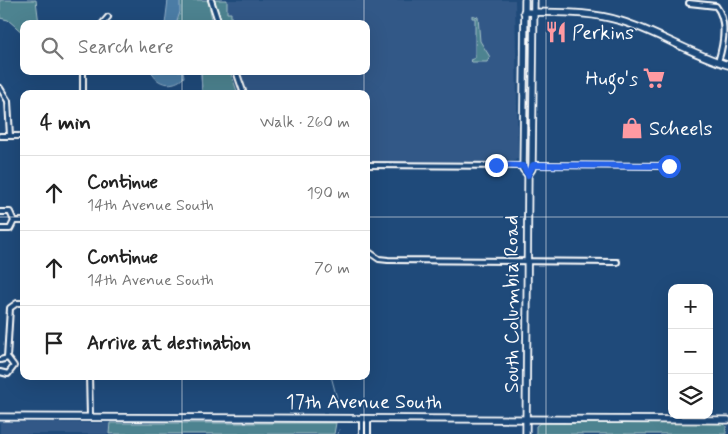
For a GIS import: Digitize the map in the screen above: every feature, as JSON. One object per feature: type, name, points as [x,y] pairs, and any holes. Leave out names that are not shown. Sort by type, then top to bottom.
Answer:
[{"type":"street","points":[[211,0],[218,20]]},
{"type":"street","points":[[370,165],[523,166],[525,0]]},
{"type":"street","name":"South Columbia Road","points":[[526,434],[528,175],[533,165],[534,0]]},
{"type":"street","points":[[689,3],[716,6],[725,16],[727,31],[718,62]]},
{"type":"street","points":[[524,12],[588,14],[620,21],[728,65]]},
{"type":"street","points":[[83,75],[83,90]]},
{"type":"street","points":[[237,75],[243,90]]},
{"type":"street","points":[[0,88],[8,101],[10,136]]},
{"type":"street","points":[[0,136],[20,136]]},
{"type":"street","points":[[524,141],[528,158],[533,165],[669,166]]},
{"type":"street","name":"South Columbia Road","points":[[523,166],[528,175]]},
{"type":"street","points":[[0,212],[10,212],[14,221]]},
{"type":"street","points":[[14,221],[20,222]]},
{"type":"street","points":[[0,229],[10,229],[14,221]]},
{"type":"street","points":[[370,253],[379,259],[388,260],[617,262]]},
{"type":"street","points":[[7,358],[10,308],[20,303]]},
{"type":"street","points":[[0,360],[7,358],[13,361],[14,369],[8,374],[0,372]]},
{"type":"street","points":[[89,380],[90,416]]},
{"type":"street","name":"17th Avenue South","points":[[0,417],[728,420]]},
{"type":"street","points":[[362,434],[365,418]]},
{"type":"street","points":[[365,418],[368,434]]},
{"type":"shaded area","points":[[168,0],[180,0],[180,12],[177,20],[166,20]]},
{"type":"shaded area","points":[[214,0],[515,0],[518,158],[514,161],[370,161],[370,90],[246,90],[240,75],[370,75],[370,20],[221,20]]},
{"type":"shaded area","points":[[184,75],[184,77],[175,83],[166,84],[157,80],[154,76]]},
{"type":"shaded area","points":[[0,422],[110,423],[109,434],[0,434]]},
{"type":"green space","points":[[0,0],[36,0],[38,20],[20,20],[20,30],[8,20],[0,18]]},
{"type":"green space","points":[[172,0],[208,0],[212,20],[172,20]]},
{"type":"green space","points":[[214,0],[227,0],[227,13],[231,13],[231,20],[221,20]]},
{"type":"green space","points":[[472,15],[478,17],[480,41],[490,57],[487,62],[472,62],[470,60],[475,58],[475,18],[472,18]]},
{"type":"green space","points":[[201,75],[231,75],[237,90],[202,90]]},
{"type":"green space","points":[[110,423],[336,423],[334,434],[109,434]]},
{"type":"green space","points":[[540,423],[723,423],[726,426],[726,434],[536,434],[536,426]]},
{"type":"waterway","points":[[201,75],[202,90]]},
{"type":"waterway","points":[[332,380],[339,406]]},
{"type":"waterway","points":[[338,434],[339,430]]},
{"type":"place","name":"Perkins","points":[[556,32]]},
{"type":"place","name":"Hugo's","points":[[654,78]]},
{"type":"place","name":"Scheels","points":[[632,128]]},
{"type":"route","points":[[496,165],[523,166],[528,175],[533,165],[669,166]]}]
